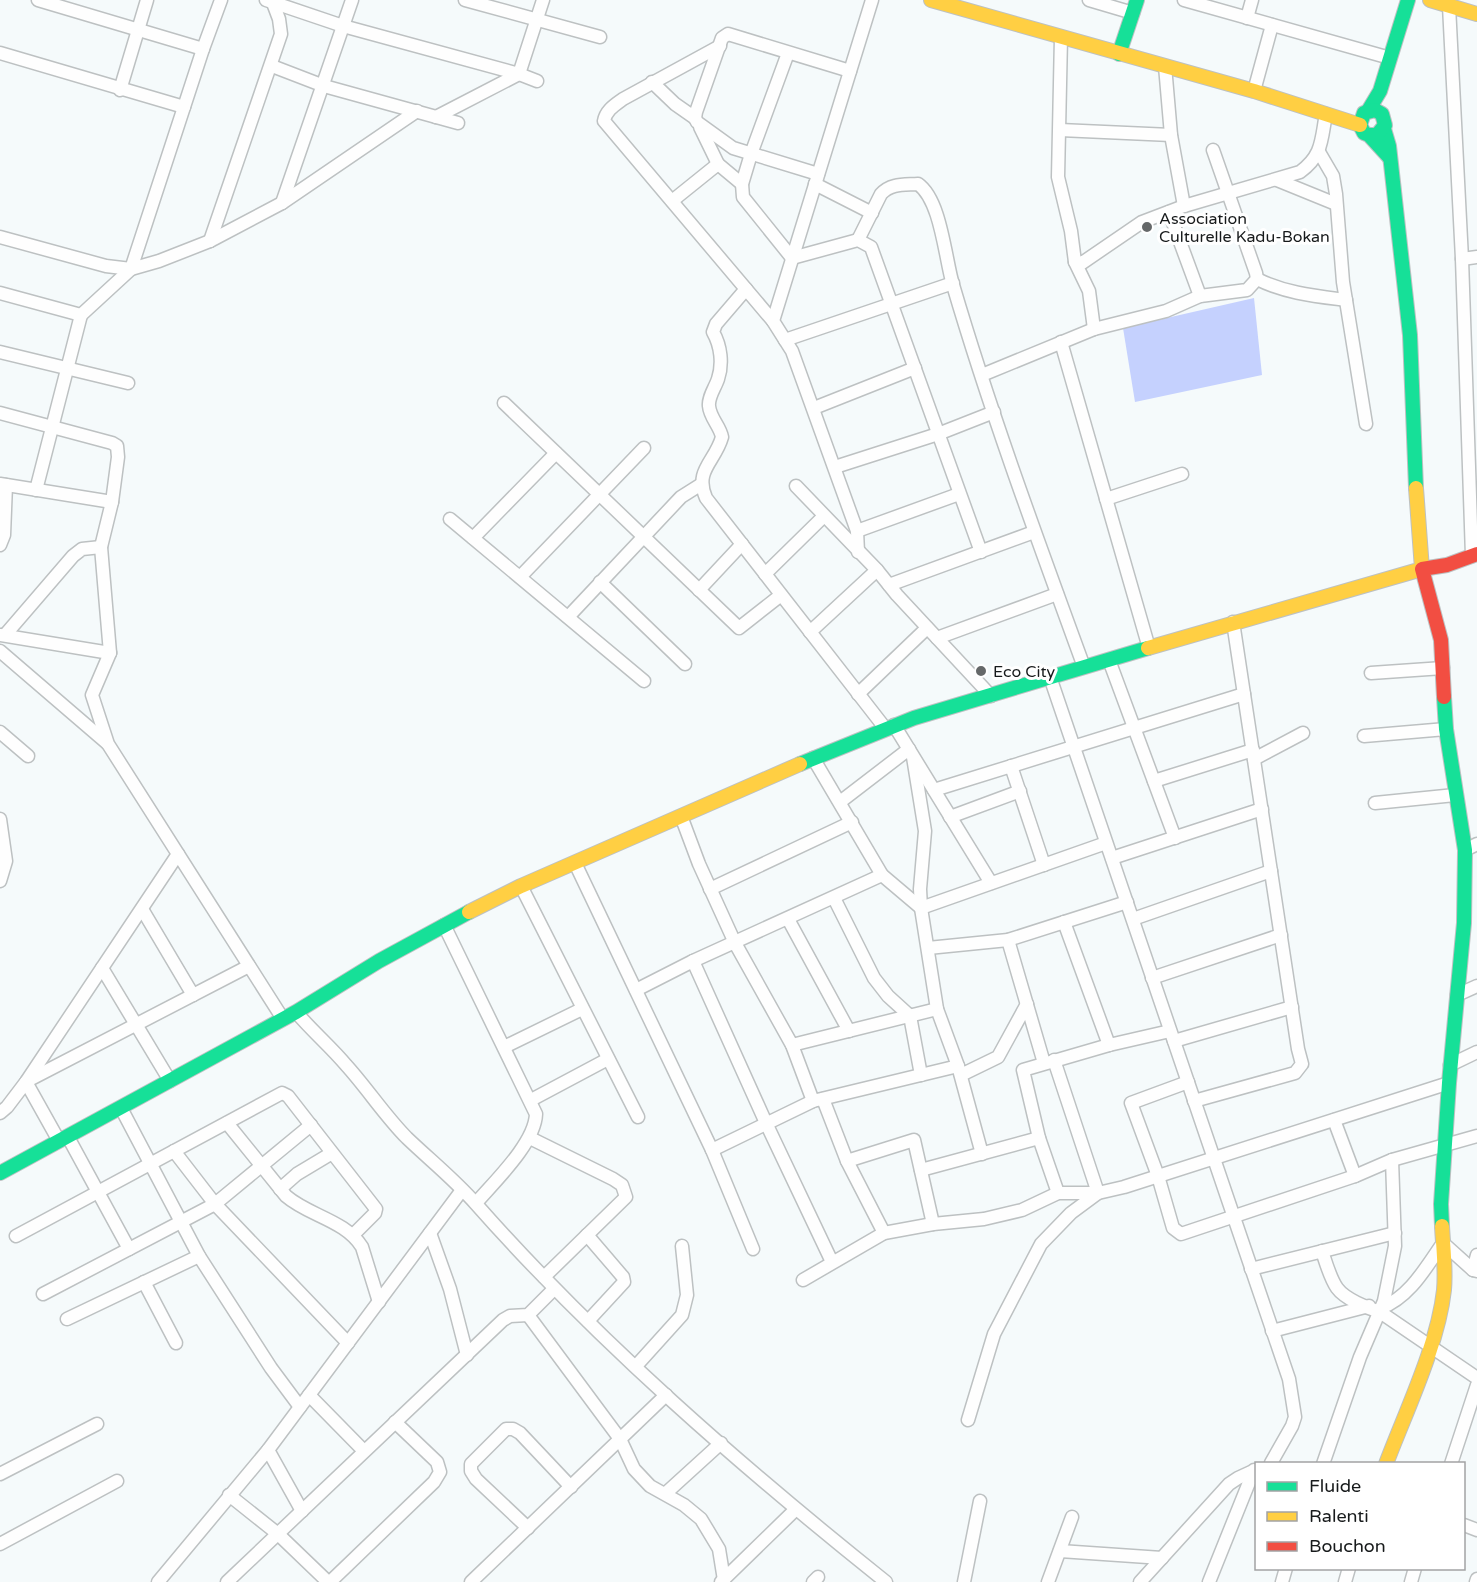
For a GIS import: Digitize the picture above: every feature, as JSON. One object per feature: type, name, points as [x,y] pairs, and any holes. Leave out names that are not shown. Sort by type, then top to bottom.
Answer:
[{"type":"main road","points":[[931,0],[1254,91],[1326,114],[1377,135],[1383,122]]},
{"type":"main road","points":[[1390,158],[1364,130],[1361,116],[1368,111],[1380,91],[1408,0]]},
{"type":"main road","points":[[1430,0],[1447,3],[1477,14]]},
{"type":"main road","points":[[1119,54],[1135,7]]},
{"type":"main road","points":[[1380,91],[1383,122],[1389,146],[1410,335],[1417,523],[1422,569],[1441,640],[1446,729],[1455,795],[1471,847],[1450,1065],[1442,1204],[1444,1288],[1431,1345],[1387,1462]]},
{"type":"main road","points":[[1368,111],[1375,110],[1383,122]]},
{"type":"main road","points":[[1395,577],[1407,559],[1417,523]]},
{"type":"main road","points":[[0,1173],[296,1012],[379,961],[444,925],[521,886],[813,758],[890,727],[1050,677],[1233,622],[1422,569],[1447,565],[1475,555]]},
{"type":"street","points":[[38,0],[203,49]]},
{"type":"street","points":[[120,90],[147,0]]},
{"type":"street","points":[[36,490],[81,315],[131,269],[221,0]]},
{"type":"street","points":[[282,202],[352,0]]},
{"type":"street","points":[[465,0],[538,18],[600,37]]},
{"type":"street","points":[[436,117],[519,74],[543,0]]},
{"type":"street","points":[[773,321],[872,0]]},
{"type":"street","points":[[1089,0],[1135,7]]},
{"type":"street","points":[[1184,0],[1390,58]]},
{"type":"street","points":[[1247,18],[1252,0]]},
{"type":"street","points":[[269,1],[343,26],[519,74],[537,81]]},
{"type":"street","points":[[210,241],[272,66],[281,34],[279,19],[269,1]]},
{"type":"street","points":[[1447,3],[1473,470],[1475,555]]},
{"type":"street","points":[[1254,91],[1272,25]]},
{"type":"street","points":[[742,184],[718,164],[696,120],[722,38],[728,34],[850,71]]},
{"type":"street","points":[[1061,37],[1058,177],[1071,231],[1075,262],[1089,291],[1094,329]]},
{"type":"street","points":[[720,46],[652,82],[609,109],[604,121],[773,321],[792,351],[857,531],[858,552]]},
{"type":"street","points":[[788,53],[742,184],[743,197],[792,258]]},
{"type":"street","points":[[0,54],[184,107]]},
{"type":"street","points":[[272,66],[324,86],[458,123]]},
{"type":"street","points":[[1165,66],[1171,135],[1185,206]]},
{"type":"street","points":[[652,82],[675,104],[733,148],[817,179],[872,213]]},
{"type":"street","points":[[0,237],[106,266],[131,269],[159,261],[210,241],[282,202],[417,111]]},
{"type":"street","points":[[1075,262],[1082,263],[1142,222],[1185,206],[1300,172],[1319,152],[1326,114]]},
{"type":"street","points":[[1060,130],[1171,135]]},
{"type":"street","points":[[1213,150],[1257,279],[1275,288],[1346,300]]},
{"type":"street","points":[[1319,152],[1333,176],[1346,300],[1366,424]]},
{"type":"street","points":[[672,201],[718,164]]},
{"type":"street","points":[[1277,180],[1336,204]]},
{"type":"street","points":[[858,240],[881,194],[892,185],[918,184],[928,194],[936,212],[953,283],[994,412],[1034,532],[1084,667]]},
{"type":"street","points":[[1169,212],[1200,296]]},
{"type":"street","points":[[792,258],[858,240],[871,247],[981,552]]},
{"type":"street","points":[[1462,259],[1477,257]]},
{"type":"street","points":[[982,375],[1094,329],[1166,311],[1200,296],[1247,290],[1257,279]]},
{"type":"street","points":[[785,340],[953,283]]},
{"type":"street","points":[[746,289],[716,324],[713,332],[718,341],[720,366],[719,377],[708,403],[709,411],[722,437],[705,468],[700,485],[705,498],[858,694],[911,753],[991,883]]},
{"type":"street","points":[[0,293],[81,315]]},
{"type":"street","points":[[1061,342],[1149,648]]},
{"type":"street","points":[[0,352],[128,383]]},
{"type":"street","points":[[814,408],[915,368]]},
{"type":"street","points":[[504,403],[739,628],[781,595]]},
{"type":"street","points":[[835,467],[938,434],[994,412]]},
{"type":"street","points":[[0,413],[117,446],[118,457],[112,502],[101,547],[110,653],[92,695],[108,744],[283,1019]]},
{"type":"street","points":[[520,578],[644,448]]},
{"type":"street","points":[[473,538],[556,453]]},
{"type":"street","points":[[1106,499],[1182,474]]},
{"type":"street","points":[[0,544],[4,535],[2,527],[3,484],[112,502]]},
{"type":"street","points":[[568,617],[681,497],[700,485]]},
{"type":"street","points":[[796,486],[823,517],[877,570],[927,628],[991,696]]},
{"type":"street","points":[[857,531],[959,494]]},
{"type":"street","points":[[765,574],[823,517]]},
{"type":"street","points":[[450,519],[644,681]]},
{"type":"street","points":[[889,585],[1034,532]]},
{"type":"street","points":[[699,590],[742,544]]},
{"type":"street","points":[[2,635],[73,556],[82,549],[101,547]]},
{"type":"street","points":[[810,632],[877,570]]},
{"type":"street","points":[[600,582],[685,664]]},
{"type":"street","points":[[937,638],[1057,594]]},
{"type":"street","points":[[1194,1101],[1295,1073],[1302,1064],[1233,622]]},
{"type":"street","points":[[858,694],[927,628]]},
{"type":"street","points":[[2,635],[110,653]]},
{"type":"street","points":[[0,651],[108,744]]},
{"type":"street","points":[[1109,660],[1175,838]]},
{"type":"street","points":[[1371,673],[1443,668]]},
{"type":"street","points":[[1050,677],[1289,1379],[1295,1417],[1273,1462]]},
{"type":"street","points":[[934,790],[1244,694]]},
{"type":"street","points":[[1364,736],[1446,729]]},
{"type":"street","points":[[0,732],[28,756]]},
{"type":"street","points":[[1154,781],[1253,755],[1303,733]]},
{"type":"street","points":[[840,802],[911,753]]},
{"type":"street","points":[[911,753],[925,831],[920,889],[921,908],[937,1009],[959,1070],[982,1154]]},
{"type":"street","points":[[813,758],[882,875],[921,908]]},
{"type":"street","points":[[1011,766],[1044,865]]},
{"type":"street","points":[[950,817],[1020,791]]},
{"type":"street","points":[[1375,803],[1455,795]]},
{"type":"street","points":[[1112,858],[1262,810]]},
{"type":"street","points":[[681,816],[699,864],[735,943],[792,1045],[884,1233]]},
{"type":"street","points":[[0,819],[6,861],[0,881]]},
{"type":"street","points":[[710,889],[852,822]]},
{"type":"street","points":[[921,908],[1107,843]]},
{"type":"street","points":[[0,1113],[8,1107],[26,1082],[178,854]]},
{"type":"street","points":[[575,862],[712,1150],[753,1249]]},
{"type":"street","points":[[1132,919],[1271,872]]},
{"type":"street","points":[[636,990],[882,875]]},
{"type":"street","points":[[521,886],[638,1117]]},
{"type":"street","points":[[834,898],[874,978],[888,996],[910,1016],[921,1075]]},
{"type":"street","points":[[928,948],[1008,940],[1127,902]]},
{"type":"street","points":[[142,909],[193,995]]},
{"type":"street","points":[[1464,923],[1477,916]]},
{"type":"street","points":[[788,919],[849,1031]]},
{"type":"street","points":[[1064,922],[1109,1044]]},
{"type":"street","points":[[444,925],[536,1114],[536,1124],[530,1138],[476,1203]]},
{"type":"street","points":[[1152,978],[1281,934]]},
{"type":"street","points":[[1008,940],[1027,1004],[1098,1193]]},
{"type":"street","points":[[693,962],[832,1262]]},
{"type":"street","points":[[26,1082],[249,966]]},
{"type":"street","points":[[102,968],[170,1081]]},
{"type":"street","points":[[1457,995],[1477,986]]},
{"type":"street","points":[[712,1150],[818,1100],[921,1075],[959,1070],[998,1057],[1027,1004]]},
{"type":"street","points":[[1058,1193],[1039,1138],[1023,1070],[1109,1044],[1172,1036],[1292,1007]]},
{"type":"street","points":[[504,1047],[582,1009]]},
{"type":"street","points":[[792,1045],[937,1009]]},
{"type":"street","points":[[296,1012],[347,1065],[402,1133],[476,1203],[554,1289],[666,1395],[795,1510],[886,1582]]},
{"type":"street","points":[[1450,1065],[1477,1052]]},
{"type":"street","points":[[531,1101],[608,1059]]},
{"type":"street","points":[[26,1082],[98,1192],[129,1249]]},
{"type":"street","points":[[1188,1082],[1131,1103],[1158,1176],[1173,1228],[1181,1234],[1355,1176],[1392,1160],[1445,1147],[1477,1136]]},
{"type":"street","points":[[802,1280],[884,1233],[933,1224],[984,1219],[1022,1210],[1058,1193],[1098,1193],[1124,1187],[1449,1083]]},
{"type":"street","points":[[16,1236],[282,1094],[288,1096],[375,1209],[375,1213],[353,1235]]},
{"type":"street","points":[[122,1108],[199,1256],[271,1368],[300,1407]]},
{"type":"street","points":[[1334,1120],[1355,1176]]},
{"type":"street","points":[[227,1123],[280,1189],[297,1205],[353,1235],[362,1247],[379,1302]]},
{"type":"street","points":[[43,1294],[215,1204],[310,1125]]},
{"type":"street","points":[[530,1138],[622,1185],[626,1197],[544,1277]]},
{"type":"street","points":[[921,1170],[1039,1138]]},
{"type":"street","points":[[847,1161],[914,1140],[933,1224]]},
{"type":"street","points":[[174,1151],[215,1204],[348,1343]]},
{"type":"street","points":[[280,1189],[297,1174],[332,1153]]},
{"type":"street","points":[[1324,1462],[1360,1357],[1382,1307],[1395,1246],[1392,1160]]},
{"type":"street","points":[[158,1582],[268,1450],[462,1190]]},
{"type":"street","points":[[968,1420],[994,1334],[1041,1244],[1071,1213],[1098,1193]]},
{"type":"street","points":[[430,1233],[450,1289],[467,1355]]},
{"type":"street","points":[[1251,1269],[1395,1233]]},
{"type":"street","points":[[587,1235],[623,1276],[624,1282],[588,1321]]},
{"type":"street","points":[[1272,1331],[1364,1307],[1382,1307],[1394,1303],[1423,1272],[1443,1243],[1475,1270]]},
{"type":"street","points":[[636,1366],[682,1315],[687,1295],[682,1246]]},
{"type":"street","points":[[1322,1251],[1337,1288],[1364,1307]]},
{"type":"street","points":[[1475,1270],[1477,1255]]},
{"type":"street","points":[[67,1319],[199,1256]]},
{"type":"street","points":[[144,1282],[176,1343]]},
{"type":"street","points":[[227,1582],[503,1320],[510,1316],[528,1315],[554,1289]]},
{"type":"street","points":[[1382,1307],[1477,1378]]},
{"type":"street","points":[[528,1315],[620,1439],[634,1470],[650,1486],[666,1493],[695,1513],[709,1531],[719,1549],[722,1581]]},
{"type":"street","points":[[1452,1462],[1477,1385]]},
{"type":"street","points":[[309,1395],[364,1451]]},
{"type":"street","points":[[471,1582],[666,1395]]},
{"type":"street","points":[[230,1495],[278,1534],[329,1582],[434,1482],[440,1472],[437,1462],[394,1422]]},
{"type":"street","points":[[0,1474],[97,1424]]},
{"type":"street","points":[[528,1528],[476,1479],[471,1471],[471,1464],[506,1429],[513,1429],[520,1433],[571,1486]]},
{"type":"street","points":[[666,1493],[721,1443]]},
{"type":"street","points":[[268,1450],[302,1511]]},
{"type":"street","points":[[1140,1582],[1229,1484],[1254,1469]]},
{"type":"street","points":[[1209,1582],[1254,1469]]},
{"type":"street","points":[[0,1544],[117,1481]]},
{"type":"street","points":[[964,1582],[980,1501]]},
{"type":"street","points":[[722,1581],[795,1510]]},
{"type":"street","points":[[1048,1582],[1072,1517]]},
{"type":"street","points":[[1059,1551],[1162,1558]]},
{"type":"water","points":[[1254,298],[1262,375],[1135,402],[1123,328]]},
{"type":"traffic: fast","points":[[1119,54],[1137,0]]},
{"type":"traffic: fast","points":[[1368,111],[1380,91],[1408,0]]},
{"type":"traffic: fast","points":[[1369,135],[1377,135],[1385,125],[1382,114],[1375,110],[1364,113],[1360,125],[1364,133],[1369,135],[1390,158]]},
{"type":"traffic: fast","points":[[1384,129],[1389,146],[1410,335],[1416,488]]},
{"type":"traffic: fast","points":[[800,764],[914,718],[1148,648]]},
{"type":"traffic: fast","points":[[1442,1226],[1441,1204],[1449,1083],[1464,923],[1465,850],[1446,729],[1444,697]]},
{"type":"traffic: fast","points":[[0,1173],[296,1012],[379,961],[469,912]]},
{"type":"traffic: slow","points":[[931,0],[1254,91],[1360,125]]},
{"type":"traffic: slow","points":[[1430,0],[1477,14]]},
{"type":"traffic: slow","points":[[1148,648],[1422,569],[1416,488]]},
{"type":"traffic: slow","points":[[469,912],[521,886],[800,764]]},
{"type":"traffic: slow","points":[[1387,1462],[1412,1400],[1441,1311],[1445,1274],[1442,1226]]},
{"type":"traffic: jam","points":[[1444,697],[1441,640],[1422,569],[1447,565],[1477,554]]},
{"type":"place","name":"Association Culturelle Kadu-Bokan","points":[[1147,227]]},
{"type":"place","name":"Eco City","points":[[981,671]]}]
